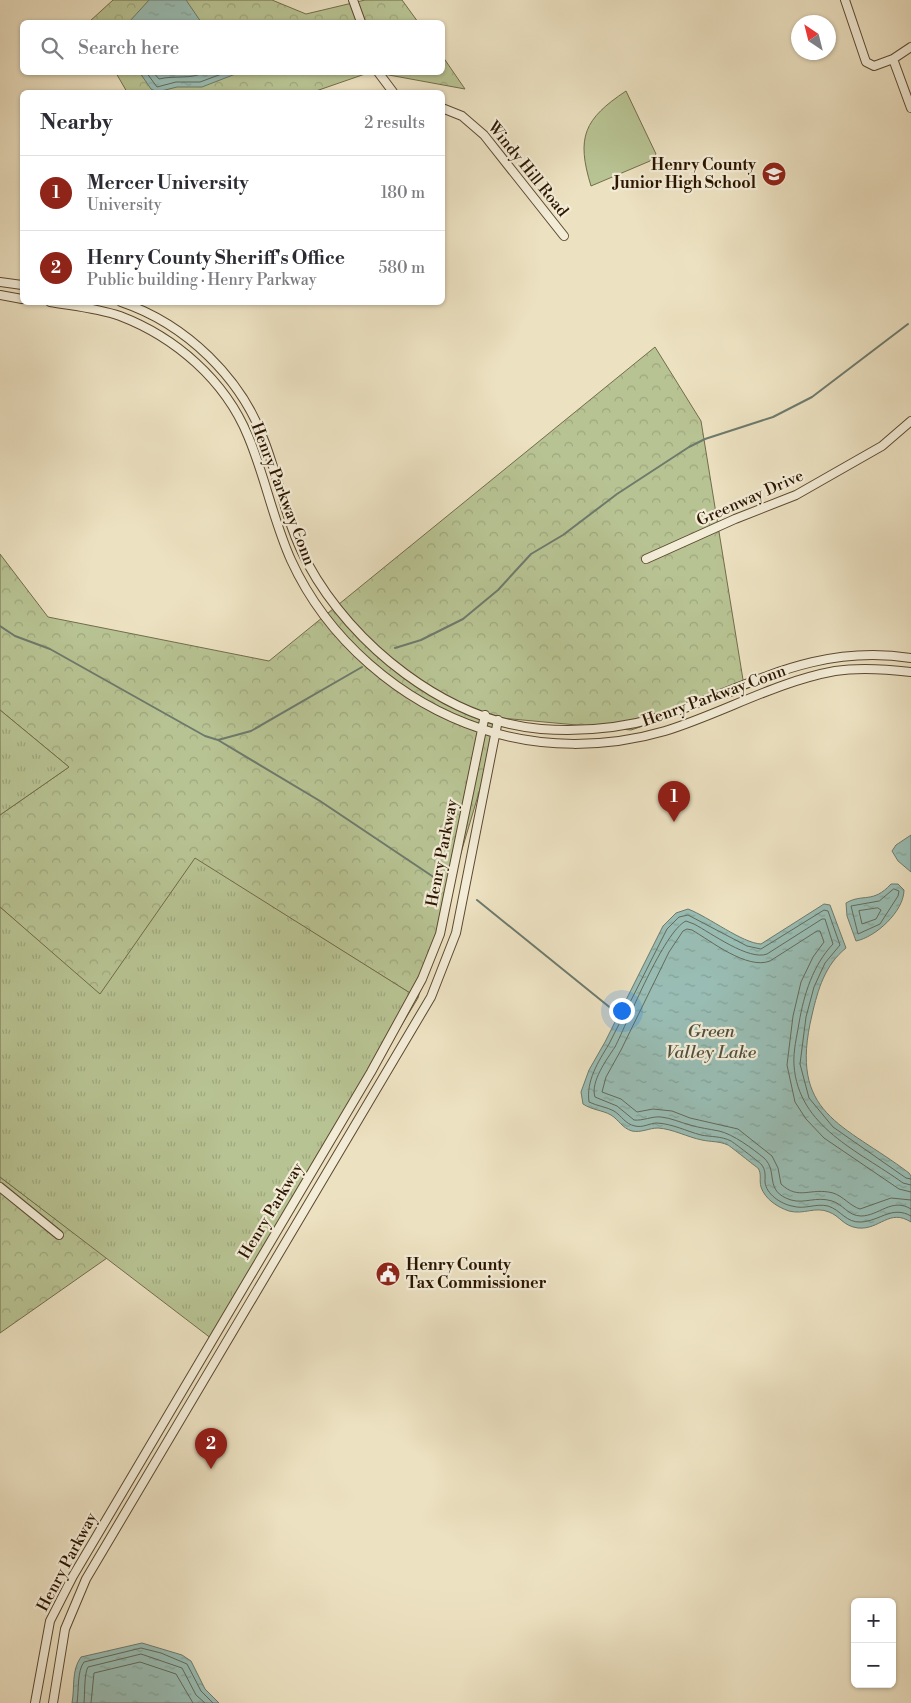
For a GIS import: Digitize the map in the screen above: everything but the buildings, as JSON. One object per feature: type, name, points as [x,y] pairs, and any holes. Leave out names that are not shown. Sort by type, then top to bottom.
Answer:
[{"type":"street","points":[[354,0],[360,20]]},
{"type":"street","points":[[845,0],[866,62],[874,66],[893,60],[911,47]]},
{"type":"street","points":[[893,60],[911,108]]},
{"type":"street","points":[[380,75],[392,90]]},
{"type":"street","name":"Windy Hill Road","points":[[445,109],[462,116],[484,135],[564,236]]},
{"type":"street","points":[[0,282],[20,285]]},
{"type":"street","points":[[0,295],[20,299]]},
{"type":"street","name":"Henry Parkway Conn","points":[[66,305],[99,311],[147,328],[171,342],[209,376],[229,401],[248,434],[272,511],[288,553],[300,577],[329,622],[356,651],[390,680],[426,704],[480,729],[559,743],[614,742],[666,730],[782,685],[811,676],[861,668],[911,672]]},
{"type":"street","name":"Henry Parkway Conn","points":[[127,305],[173,328],[204,352],[233,383],[259,426],[289,518],[307,563],[322,588],[348,623],[387,660],[414,681],[446,699],[498,720],[540,729],[605,728],[636,724],[689,707],[809,661],[868,654],[911,658]]},
{"type":"street","name":"Greenway Drive","points":[[646,559],[796,495],[882,446],[911,422]]},
{"type":"street","name":"Henry Parkway","points":[[35,1703],[50,1621],[73,1576],[371,1072],[422,979],[440,934],[480,729],[485,715]]},
{"type":"street","name":"Henry Parkway","points":[[53,1703],[66,1629],[86,1579],[431,997],[456,933],[498,720]]},
{"type":"street","points":[[0,1187],[59,1235]]},
{"type":"green space","points":[[113,0],[272,0],[306,14],[365,0],[402,0],[417,20],[91,20]]},
{"type":"green space","points":[[445,60],[465,89],[389,75],[445,75]]},
{"type":"green space","points":[[117,75],[362,75],[319,90],[126,90]]},
{"type":"green space","points":[[626,91],[656,154],[650,161],[591,186],[584,154],[584,142],[587,131],[601,111]]},
{"type":"green space","points":[[655,347],[701,421],[745,692],[631,730],[501,718],[418,998],[195,859],[100,995],[0,907],[0,815],[69,767],[0,710],[0,554],[48,617],[269,661]]},
{"type":"green space","points":[[0,710],[69,767],[0,815]]},
{"type":"green space","points":[[195,858],[418,998],[212,1339],[0,1177],[0,907],[100,994]]},
{"type":"green space","points":[[0,1177],[107,1258],[0,1333]]},
{"type":"water","points":[[149,0],[186,0],[200,20],[131,20]]},
{"type":"water","points":[[141,75],[233,75],[202,87],[177,87],[165,90],[151,89]]},
{"type":"water","points":[[911,835],[911,872],[898,861],[892,851],[896,845]]},
{"type":"water","points":[[891,884],[898,884],[904,890],[899,906],[888,922],[880,929],[864,939],[856,941],[847,916],[846,903],[879,894]]},
{"type":"water","name":"Green Valley Lake","points":[[824,904],[830,905],[846,948],[833,962],[823,978],[817,996],[807,1048],[808,1075],[815,1096],[827,1113],[843,1127],[909,1173],[911,1176],[911,1222],[897,1217],[866,1228],[858,1228],[849,1225],[824,1210],[789,1211],[768,1199],[761,1187],[758,1168],[728,1145],[696,1139],[675,1131],[658,1128],[632,1131],[611,1115],[583,1104],[581,1092],[589,1070],[663,926],[676,913],[688,909],[735,935],[753,943],[761,944]]},
{"type":"water","points":[[142,1643],[182,1655],[191,1661],[205,1689],[219,1703],[72,1703],[75,1673],[81,1657]]},
{"type":"waterway","points":[[395,648],[421,640],[463,619],[498,590],[531,554],[563,535],[617,494],[689,447],[705,439],[773,417],[812,397],[908,324]]},
{"type":"waterway","points":[[0,626],[15,636],[50,649],[205,736],[218,740],[320,801],[441,882]]},
{"type":"waterway","points":[[218,740],[251,731],[362,667]]},
{"type":"waterway","points":[[477,900],[618,1014]]},
{"type":"place","name":"Henry County Junior High School","points":[[774,174]]},
{"type":"place","name":"Mercer University","points":[[674,822]]},
{"type":"place","name":"Henry County Tax Commissioner","points":[[388,1274]]},
{"type":"place","name":"Henry County Sheriff's Office","points":[[211,1469]]}]
